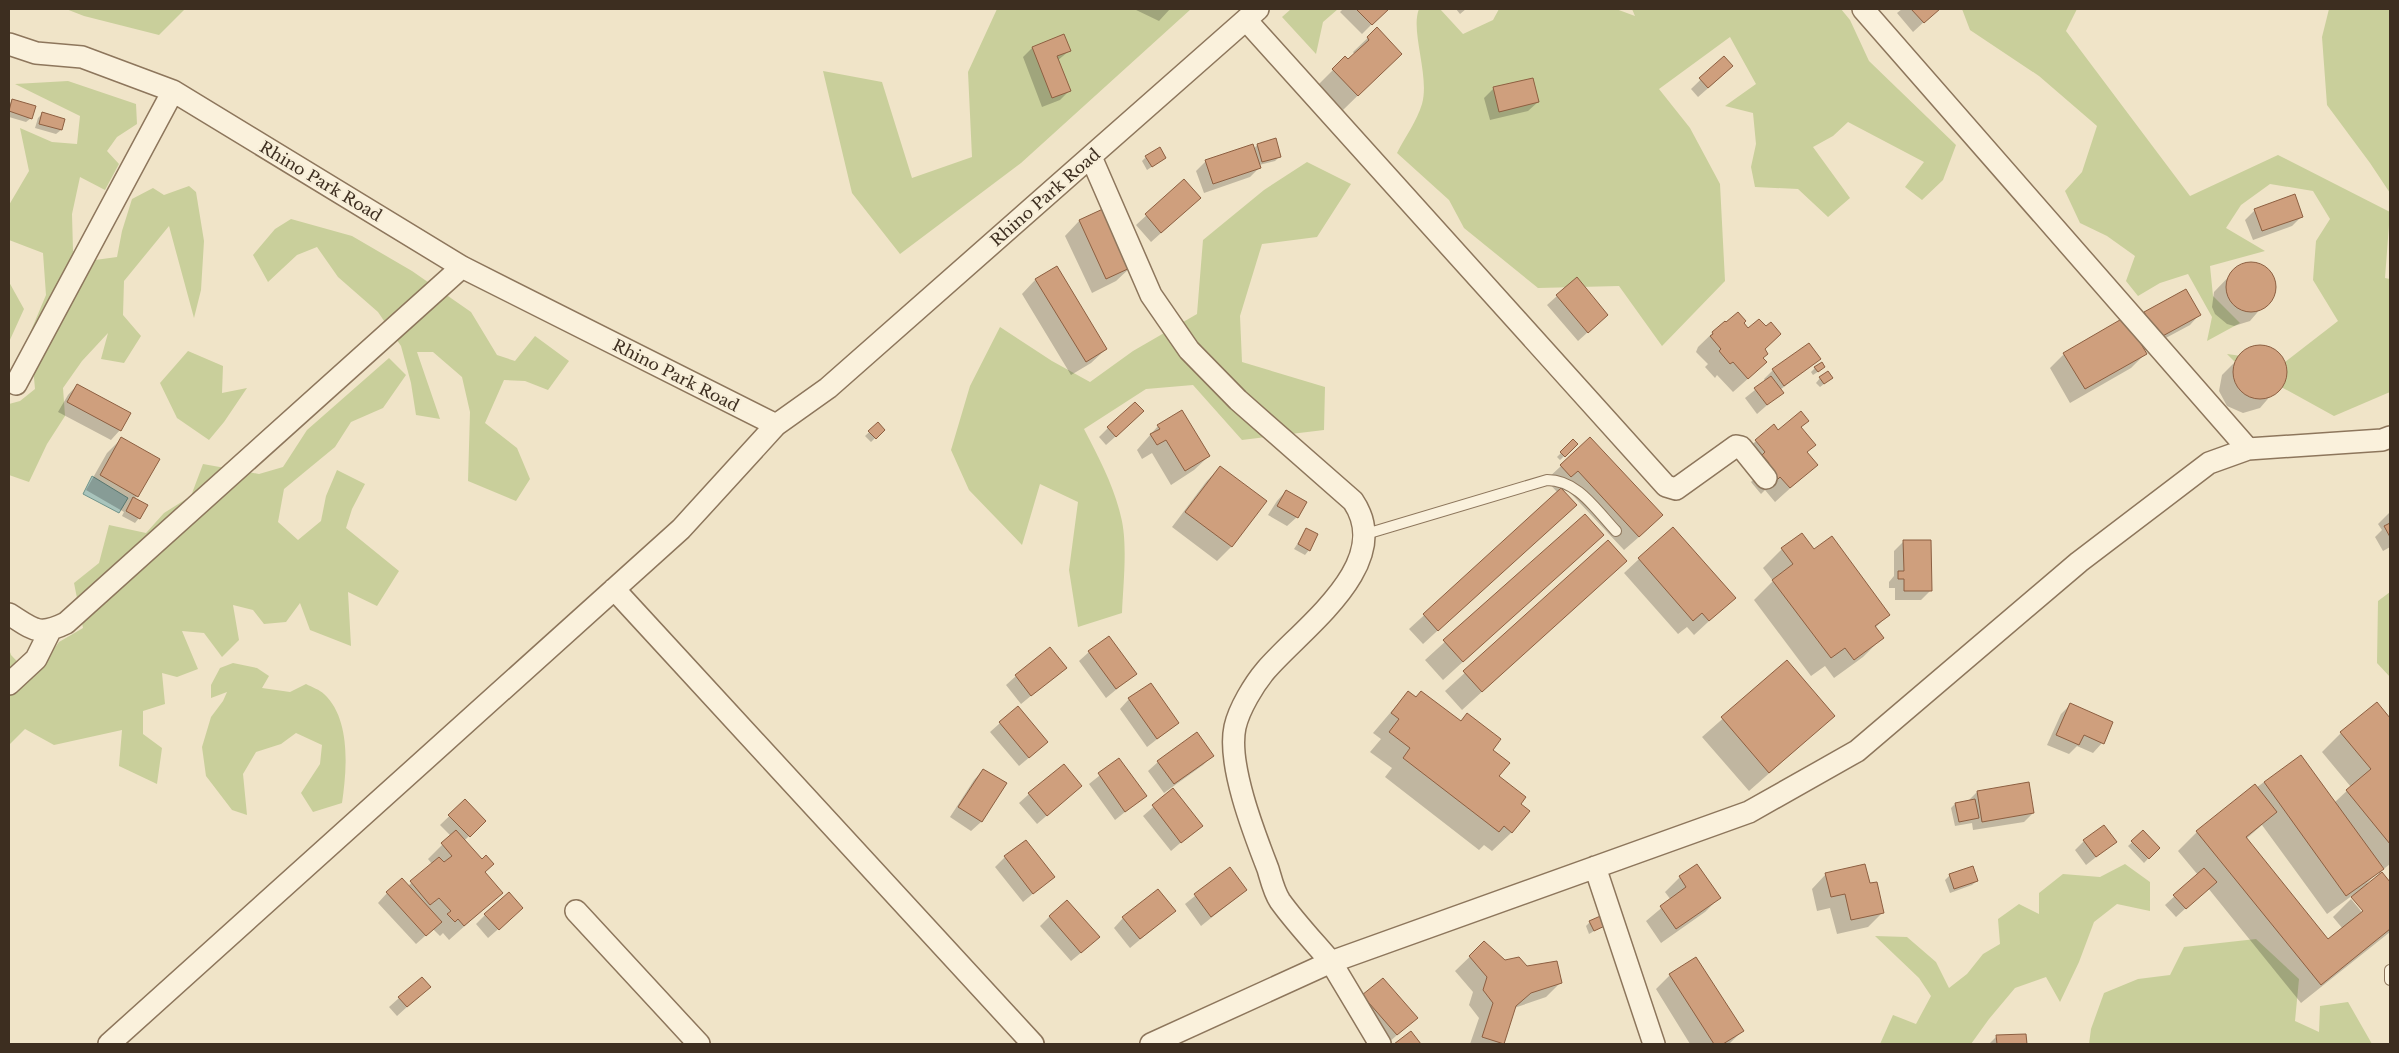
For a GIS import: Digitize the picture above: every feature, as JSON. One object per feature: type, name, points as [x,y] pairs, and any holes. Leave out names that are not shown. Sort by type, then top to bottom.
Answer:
[{"type":"street","points":[[1863,9],[2248,448]]},
{"type":"street","points":[[1252,14],[1666,486],[1676,489],[1736,446],[1741,447],[1766,478]]},
{"type":"street","name":"Rhino Park Road","points":[[9,44],[36,53],[82,57],[173,91],[462,267],[776,426],[828,388],[1252,14]]},
{"type":"street","points":[[16,384],[173,91]]},
{"type":"street","points":[[1091,157],[1151,295],[1189,350],[1238,400],[1352,501],[1362,514],[1366,534],[1352,575],[1320,616],[1265,671],[1245,703],[1235,726],[1234,751],[1245,810],[1279,900],[1331,962],[1380,1044]]},
{"type":"street","points":[[9,614],[36,630],[50,631],[66,623],[462,267]]},
{"type":"street","points":[[109,1044],[681,529],[758,443],[776,426]]},
{"type":"street","points":[[1151,1044],[1331,962],[1749,812],[1856,751],[2079,562],[2209,463],[2248,448],[2382,440],[2390,437]]},
{"type":"street","points":[[614,589],[1033,1044]]},
{"type":"street","points":[[9,684],[36,659],[50,631]]},
{"type":"street","points":[[1595,868],[1654,1044]]},
{"type":"street","points":[[576,911],[699,1044]]},
{"type":"lane","points":[[1366,534],[1547,480],[1558,480],[1576,488],[1616,531]]},
{"type":"green space","points":[[66,9],[185,9],[159,35],[84,16]]},
{"type":"green space","points":[[997,9],[1191,9],[1021,163],[900,254],[852,193],[823,71],[882,82],[912,178],[972,157],[968,72]]},
{"type":"green space","points":[[1291,9],[1338,9],[1323,22],[1316,54],[1282,17]]},
{"type":"green space","points":[[1419,9],[1440,9],[1463,34],[1493,20],[1499,9],[1616,9],[1635,16],[1632,9],[1841,9],[1850,20],[1869,61],[1956,145],[1943,180],[1922,200],[1905,187],[1924,162],[1848,122],[1833,136],[1813,147],[1850,198],[1828,217],[1798,189],[1755,187],[1751,167],[1756,144],[1753,113],[1725,106],[1756,84],[1730,37],[1659,89],[1690,128],[1720,184],[1725,281],[1662,346],[1619,286],[1538,288],[1464,228],[1449,200],[1397,153],[1417,117],[1424,93],[1417,29]]},
{"type":"green space","points":[[1962,9],[2077,9],[2066,31],[2190,196],[2278,155],[2390,212],[2385,278],[2390,279],[2390,392],[2334,416],[2234,361],[2227,354],[2285,362],[2338,321],[2313,280],[2316,241],[2330,219],[2313,191],[2270,184],[2241,205],[2226,228],[2265,251],[2210,266],[2213,296],[2240,323],[2207,341],[2212,317],[2188,274],[2160,283],[2138,296],[2126,281],[2135,256],[2107,236],[2080,223],[2065,191],[2082,172],[2097,126],[2039,76],[1970,30]]},
{"type":"green space","points":[[2329,9],[2390,9],[2390,193],[2327,105],[2322,37]]},
{"type":"green space","points":[[68,81],[136,104],[137,124],[117,137],[107,151],[119,164],[105,190],[80,177],[72,214],[73,251],[95,260],[117,257],[122,231],[132,199],[153,188],[164,195],[189,186],[196,192],[204,241],[201,290],[194,318],[169,226],[124,281],[123,315],[141,336],[124,363],[101,359],[108,333],[82,361],[63,388],[65,416],[47,444],[29,482],[9,475],[9,404],[20,401],[35,389],[30,333],[46,295],[43,253],[9,240],[9,205],[29,171],[20,128],[52,142],[77,144],[80,116],[15,84]]},
{"type":"green space","points":[[1307,162],[1351,184],[1317,237],[1262,244],[1240,316],[1242,362],[1325,387],[1324,430],[1242,440],[1193,385],[1146,389],[1084,429],[1106,472],[1118,506],[1123,528],[1124,565],[1122,613],[1078,627],[1069,570],[1078,502],[1040,484],[1022,545],[969,490],[951,450],[970,386],[1000,327],[1052,361],[1090,382],[1133,351],[1197,314],[1203,240],[1264,190]]},
{"type":"green space","points":[[291,219],[352,236],[412,271],[471,312],[497,355],[515,361],[535,336],[569,361],[548,390],[525,381],[504,380],[485,423],[517,448],[530,479],[516,501],[468,481],[470,412],[462,377],[433,352],[417,352],[440,419],[416,415],[411,383],[401,346],[378,312],[338,277],[317,247],[297,255],[268,282],[253,255],[275,229]]},
{"type":"green space","points":[[9,282],[24,309],[9,342]]},
{"type":"green space","points":[[188,351],[223,366],[222,393],[247,388],[209,440],[177,418],[160,383]]},
{"type":"green space","points":[[389,358],[406,375],[383,408],[351,422],[335,447],[284,489],[278,522],[298,540],[321,521],[326,496],[337,470],[365,484],[352,509],[346,528],[399,571],[377,606],[348,592],[351,646],[310,630],[300,603],[286,622],[264,624],[253,610],[233,605],[239,640],[222,657],[204,633],[182,631],[198,669],[177,677],[162,673],[165,704],[143,711],[143,734],[162,748],[157,784],[119,766],[122,730],[54,745],[25,729],[9,745],[9,649],[11,655],[33,678],[59,642],[83,628],[74,583],[99,563],[109,525],[146,533],[164,513],[191,496],[203,464],[259,474],[283,467],[307,430]]},
{"type":"green space","points":[[2390,592],[2390,677],[2377,663],[2378,601]]},
{"type":"green space","points":[[233,663],[257,668],[269,676],[262,688],[290,692],[306,684],[318,690],[333,704],[339,717],[345,745],[346,760],[342,803],[313,812],[301,793],[320,764],[322,745],[296,733],[281,744],[256,752],[243,774],[247,815],[232,810],[206,776],[202,747],[211,717],[227,692],[211,698],[211,685],[220,668]]},
{"type":"green space","points":[[2125,864],[2150,882],[2150,911],[2117,904],[2094,922],[2079,962],[2060,1002],[2046,977],[2015,988],[1971,1044],[1880,1044],[1893,1015],[1916,1024],[1931,996],[1919,978],[1875,936],[1907,937],[1936,962],[1949,988],[1967,974],[1983,954],[2000,944],[1998,919],[2019,904],[2039,914],[2039,893],[2063,874],[2100,877]]},
{"type":"green space","points":[[2256,939],[2299,979],[2295,1021],[2319,1032],[2320,1006],[2348,1002],[2372,1044],[2089,1044],[2091,1029],[2104,993],[2138,979],[2170,975],[2184,947]]},
{"type":"water","points":[[92,476],[128,498],[119,513],[83,494]]},
{"type":"building","points":[[1356,9],[1389,9],[1372,25]]},
{"type":"building","points":[[1911,9],[1940,9],[1924,23]]},
{"type":"building","points":[[1377,27],[1402,54],[1358,96],[1332,69],[1345,56],[1348,59],[1369,40],[1367,37]]},
{"type":"building","points":[[1064,34],[1071,51],[1057,56],[1071,91],[1052,98],[1032,47]]},
{"type":"building","points":[[1724,56],[1733,66],[1708,88],[1699,78]]},
{"type":"building","points":[[1533,78],[1539,102],[1499,112],[1493,87]]},
{"type":"building","points":[[12,99],[36,106],[32,119],[9,111]]},
{"type":"building","points":[[42,112],[65,119],[62,130],[39,124]]},
{"type":"building","points":[[1276,138],[1281,157],[1262,162],[1257,144]]},
{"type":"building","points":[[1253,144],[1261,168],[1213,184],[1205,160]]},
{"type":"building","points":[[1160,147],[1166,158],[1152,167],[1145,156]]},
{"type":"building","points":[[1184,179],[1201,198],[1161,233],[1145,214]]},
{"type":"building","points":[[2295,194],[2303,217],[2262,231],[2254,209]]},
{"type":"building","points":[[1105,208],[1132,267],[1106,279],[1079,220]]},
{"type":"building","points":[[2246,262],[2256,262],[2269,269],[2276,282],[2276,292],[2269,305],[2256,312],[2246,312],[2237,308],[2230,301],[2226,292],[2226,282],[2230,273],[2237,266]]},
{"type":"building","points":[[1057,266],[1107,349],[1086,362],[1035,279]]},
{"type":"building","points":[[1577,277],[1608,315],[1588,333],[1556,295]]},
{"type":"building","points":[[2186,289],[2201,315],[2159,338],[2144,312]]},
{"type":"building","points":[[1738,312],[1746,321],[1744,323],[1748,328],[1759,319],[1766,326],[1771,322],[1781,334],[1765,349],[1768,354],[1763,358],[1767,362],[1748,379],[1733,362],[1730,364],[1710,336],[1713,334],[1712,332]]},
{"type":"building","points":[[2125,317],[2147,354],[2085,389],[2063,353]]},
{"type":"building","points":[[1809,343],[1821,359],[1784,386],[1772,369]]},
{"type":"building","points":[[2260,345],[2270,347],[2279,353],[2285,362],[2287,372],[2285,382],[2279,391],[2270,397],[2260,399],[2250,397],[2241,391],[2235,382],[2233,372],[2235,362],[2241,353],[2250,347]]},
{"type":"building","points":[[1822,362],[1825,367],[1818,372],[1814,367]]},
{"type":"building","points":[[1828,371],[1833,378],[1824,384],[1819,377]]},
{"type":"building","points":[[1771,376],[1784,393],[1767,405],[1754,388]]},
{"type":"building","points":[[77,384],[131,413],[121,431],[67,402]]},
{"type":"building","points":[[1135,402],[1144,411],[1116,437],[1107,427]]},
{"type":"building","points":[[1182,410],[1210,456],[1185,471],[1166,440],[1157,445],[1150,434],[1160,429],[1157,425]]},
{"type":"building","points":[[1801,411],[1809,421],[1801,427],[1816,445],[1807,452],[1818,465],[1790,488],[1780,477],[1776,481],[1764,466],[1769,463],[1762,455],[1765,452],[1755,440],[1774,424],[1778,430]]},
{"type":"building","points":[[878,422],[885,430],[876,439],[868,431]]},
{"type":"building","points":[[121,437],[160,459],[138,497],[100,475]]},
{"type":"building","points":[[1590,437],[1663,515],[1639,537],[1578,471],[1571,477],[1560,465]]},
{"type":"building","points":[[1573,439],[1578,444],[1565,457],[1560,452]]},
{"type":"building","points":[[1220,466],[1267,501],[1232,547],[1185,512]]},
{"type":"building","points":[[1561,488],[1577,505],[1438,631],[1423,614]]},
{"type":"building","points":[[1286,490],[1307,502],[1298,518],[1277,506]]},
{"type":"building","points":[[133,497],[148,505],[140,519],[126,511]]},
{"type":"building","points":[[1585,514],[1604,535],[1463,662],[1443,640]]},
{"type":"building","points":[[2390,523],[2390,537],[2384,526]]},
{"type":"building","points":[[1673,527],[1736,598],[1709,621],[1702,613],[1693,621],[1638,558]]},
{"type":"building","points":[[1306,528],[1318,534],[1310,551],[1298,544]]},
{"type":"building","points":[[1802,533],[1814,549],[1832,536],[1890,615],[1875,626],[1884,638],[1854,660],[1845,648],[1831,658],[1772,580],[1793,564],[1781,548]]},
{"type":"building","points":[[1608,540],[1627,561],[1482,692],[1463,671]]},
{"type":"building","points":[[1903,540],[1931,540],[1932,591],[1904,591],[1904,579],[1898,579],[1898,571],[1904,571]]},
{"type":"building","points":[[1109,636],[1137,674],[1116,689],[1088,651]]},
{"type":"building","points":[[1050,647],[1067,668],[1031,696],[1015,675]]},
{"type":"building","points":[[1787,660],[1835,716],[1769,773],[1721,717]]},
{"type":"building","points":[[1151,683],[1179,723],[1157,739],[1128,698]]},
{"type":"building","points":[[1408,691],[1416,697],[1421,691],[1461,721],[1467,713],[1501,739],[1493,750],[1510,763],[1499,776],[1526,797],[1521,804],[1530,811],[1512,833],[1504,826],[1499,832],[1403,758],[1410,748],[1389,732],[1399,719],[1391,713]]},
{"type":"building","points":[[2377,702],[2390,718],[2390,844],[2346,790],[2371,769],[2340,732]]},
{"type":"building","points":[[2070,703],[2113,722],[2104,744],[2084,735],[2079,745],[2056,735]]},
{"type":"building","points":[[1018,706],[1048,742],[1029,758],[999,722]]},
{"type":"building","points":[[1197,732],[1214,756],[1174,784],[1157,761]]},
{"type":"building","points":[[2301,755],[2384,869],[2346,896],[2264,782]]},
{"type":"building","points":[[1119,758],[1147,796],[1125,812],[1098,773]]},
{"type":"building","points":[[1064,764],[1082,786],[1047,816],[1028,793]]},
{"type":"building","points":[[983,769],[1007,783],[982,822],[958,807]]},
{"type":"building","points":[[2029,782],[2034,813],[1982,822],[1977,791]]},
{"type":"building","points":[[2255,784],[2277,812],[2246,837],[2328,939],[2363,911],[2351,897],[2382,872],[2390,882],[2390,929],[2321,985],[2196,831]]},
{"type":"building","points":[[1173,788],[1203,826],[1181,843],[1152,805]]},
{"type":"building","points":[[465,799],[486,821],[470,837],[448,815]]},
{"type":"building","points":[[1975,799],[1979,818],[1959,822],[1955,803]]},
{"type":"building","points":[[2104,825],[2117,842],[2096,857],[2083,840]]},
{"type":"building","points":[[456,830],[482,859],[486,855],[494,864],[485,872],[503,893],[464,926],[458,919],[455,922],[447,914],[451,911],[439,898],[430,905],[410,881],[439,857],[444,862],[452,856],[441,843]]},
{"type":"building","points":[[2143,830],[2160,848],[2149,859],[2131,841]]},
{"type":"building","points":[[1026,840],[1055,877],[1033,894],[1004,856]]},
{"type":"building","points":[[1697,864],[1721,898],[1676,929],[1660,906],[1686,887],[1679,876]]},
{"type":"building","points":[[1865,864],[1870,883],[1877,882],[1884,913],[1851,920],[1845,894],[1831,897],[1825,873]]},
{"type":"building","points":[[1973,866],[1978,881],[1954,889],[1949,874]]},
{"type":"building","points":[[1230,867],[1247,890],[1211,917],[1194,894]]},
{"type":"building","points":[[2204,868],[2217,882],[2186,909],[2173,895]]},
{"type":"building","points":[[402,878],[442,922],[426,936],[386,892]]},
{"type":"building","points":[[1158,889],[1176,911],[1140,939],[1122,917]]},
{"type":"building","points":[[509,892],[523,908],[499,930],[484,914]]},
{"type":"building","points":[[1067,900],[1100,937],[1081,953],[1049,916]]},
{"type":"building","points":[[1605,914],[1609,924],[1594,931],[1589,921]]},
{"type":"building","points":[[1484,941],[1505,960],[1519,957],[1527,966],[1557,961],[1562,983],[1531,993],[1516,1006],[1504,1044],[1482,1037],[1493,1003],[1483,990],[1487,977],[1469,956]]},
{"type":"building","points":[[1696,957],[1744,1031],[1723,1044],[1714,1044],[1669,974]]},
{"type":"building","points":[[422,977],[431,987],[407,1007],[398,997]]},
{"type":"building","points":[[1383,978],[1418,1018],[1397,1035],[1362,995]]},
{"type":"building","points":[[1411,1031],[1421,1044],[1394,1044]]},
{"type":"building","points":[[2026,1034],[2027,1044],[1997,1044],[1996,1035]]}]
